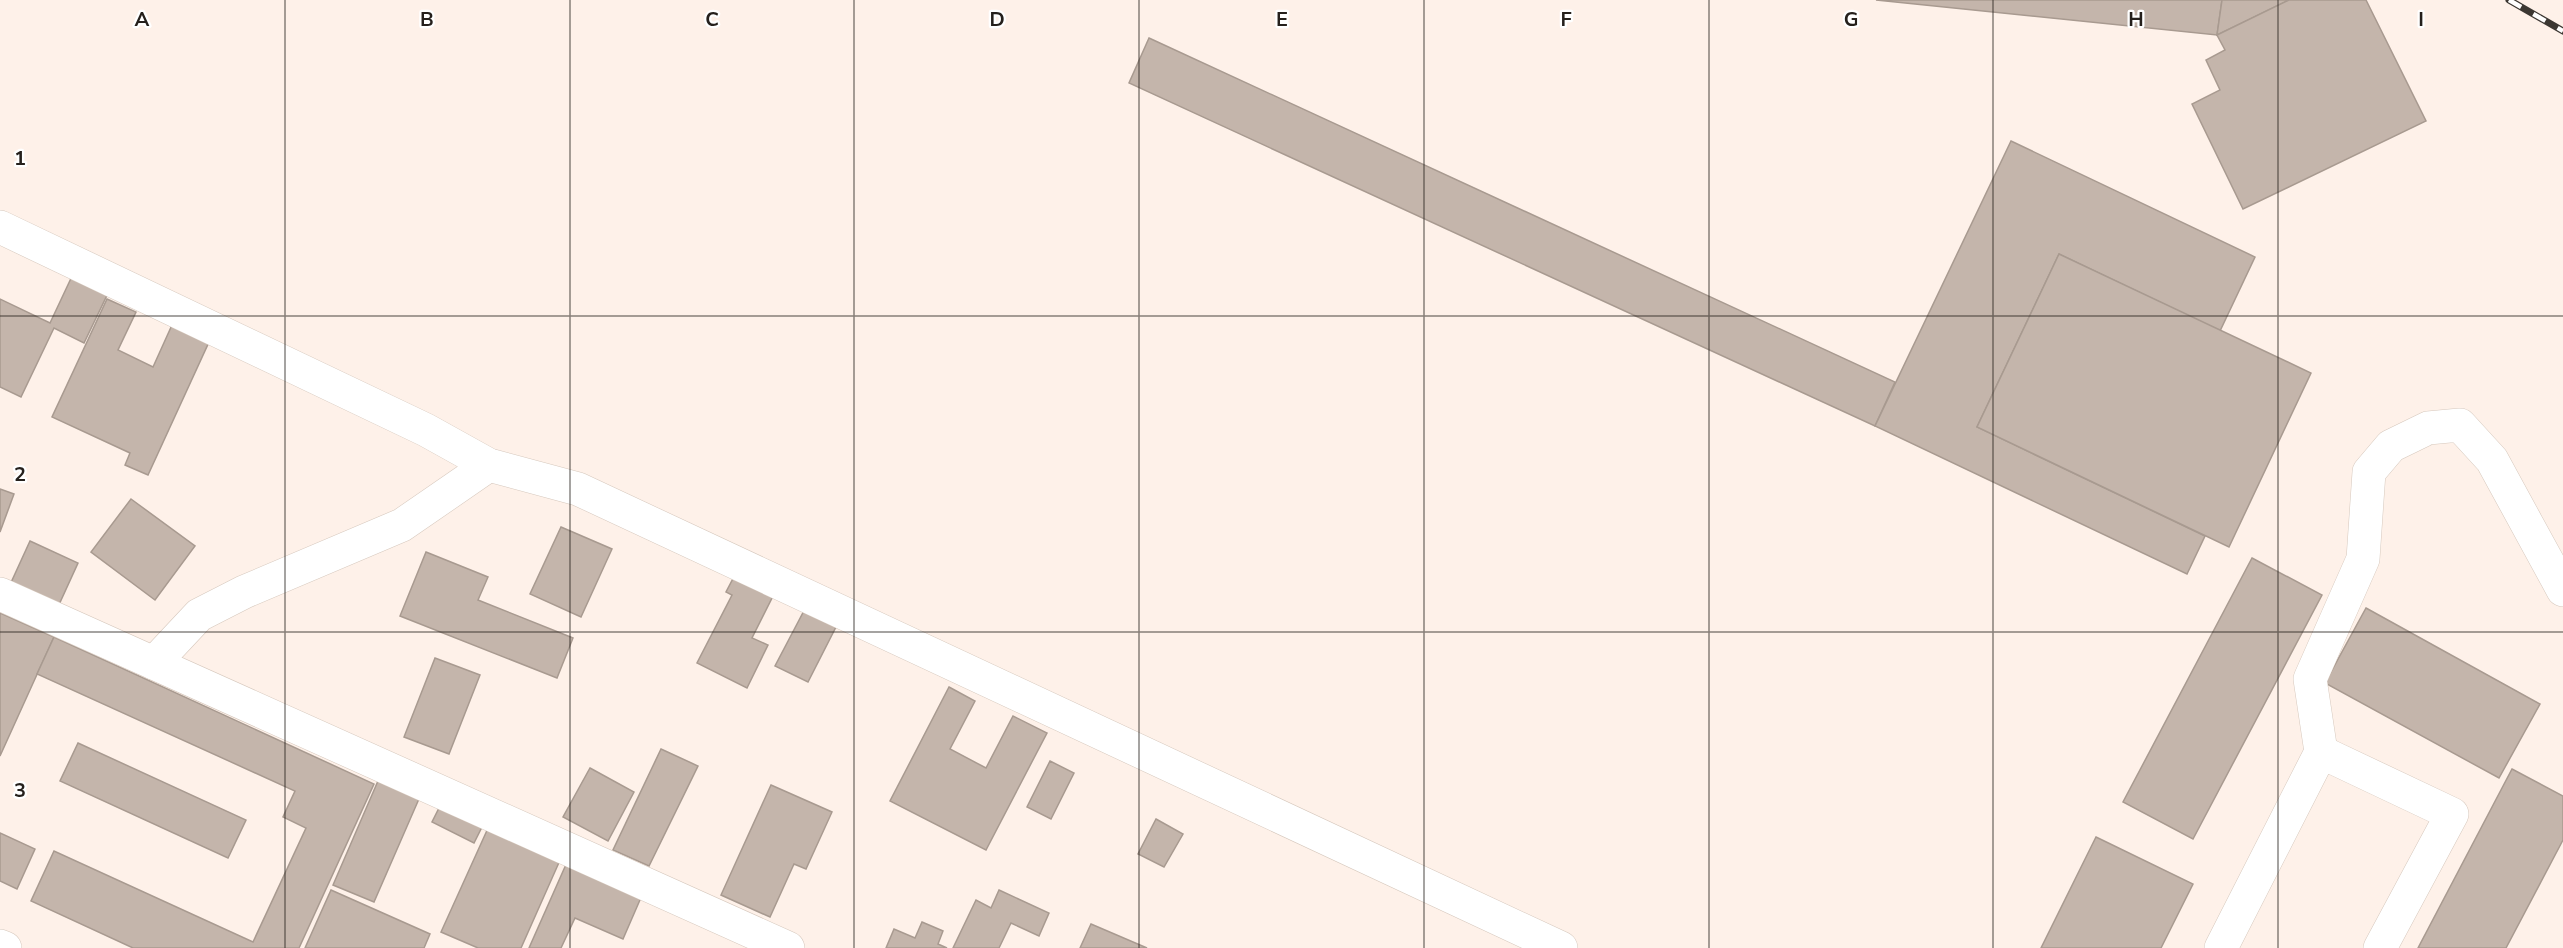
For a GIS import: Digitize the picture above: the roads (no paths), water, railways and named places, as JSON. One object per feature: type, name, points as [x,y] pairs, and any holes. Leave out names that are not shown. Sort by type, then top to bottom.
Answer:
[{"type":"street","points":[[0,227],[426,430],[489,465],[578,489],[1561,948]]},
{"type":"street","points":[[2221,948],[2321,752],[2310,679],[2363,559],[2369,472],[2391,446],[2428,428],[2460,425],[2492,460],[2563,590]]},
{"type":"street","points":[[154,663],[199,615],[244,592],[402,525],[489,465]]},
{"type":"street","points":[[0,594],[788,948]]},
{"type":"street","points":[[2321,752],[2452,814],[2380,948]]},
{"type":"street","points":[[0,946],[4,948]]},
{"type":"railway","points":[[2509,0],[2563,31]]}]
